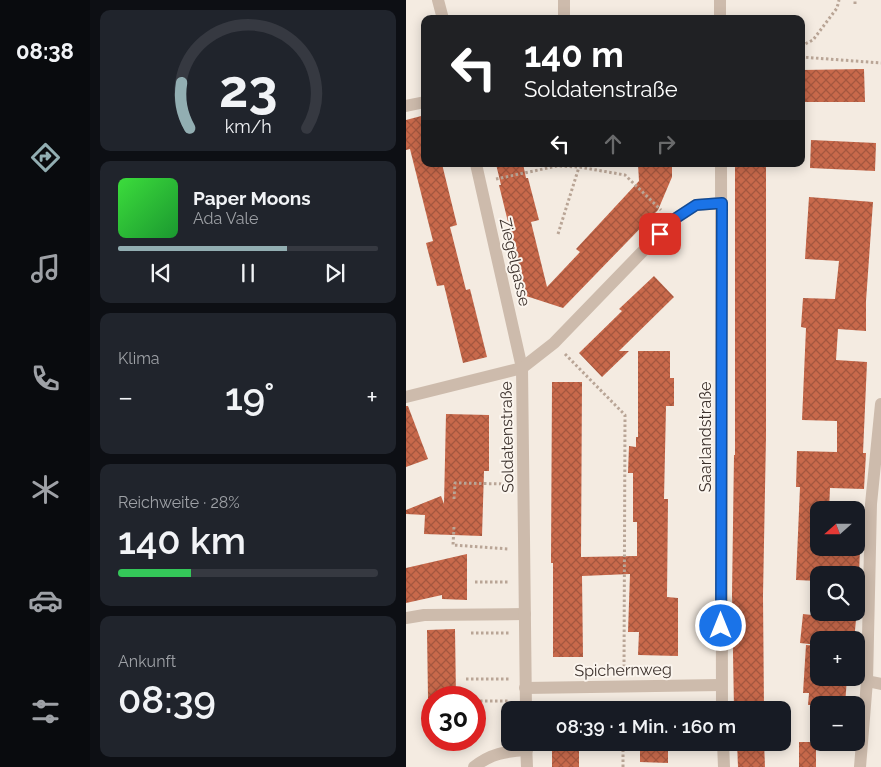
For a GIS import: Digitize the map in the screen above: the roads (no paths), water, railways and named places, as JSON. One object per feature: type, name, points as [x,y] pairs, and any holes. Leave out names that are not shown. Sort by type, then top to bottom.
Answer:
[{"type":"street","points":[[438,0],[441,15]]},
{"type":"street","points":[[564,0],[564,15]]},
{"type":"street","points":[[720,0],[720,15]]},
{"type":"street","points":[[406,106],[421,103]]},
{"type":"street","name":"Ziegelgasse","points":[[477,167],[522,368]]},
{"type":"street","name":"Saarlandstraße","points":[[721,167],[722,701]]},
{"type":"street","name":"Soldatenstraße","points":[[526,701],[522,368],[554,343],[673,220],[696,205],[722,203]]},
{"type":"street","points":[[406,397],[522,368]]},
{"type":"street","points":[[860,767],[867,681],[881,404]]},
{"type":"street","points":[[406,618],[424,615],[525,614]]},
{"type":"street","points":[[867,681],[881,684]]},
{"type":"street","name":"Spichernweg","points":[[525,683],[624,686],[721,685]]},
{"type":"street","points":[[474,767],[486,758],[507,751]]},
{"type":"street","points":[[526,751],[527,767]]},
{"type":"street","points":[[723,751],[724,767]]}]
